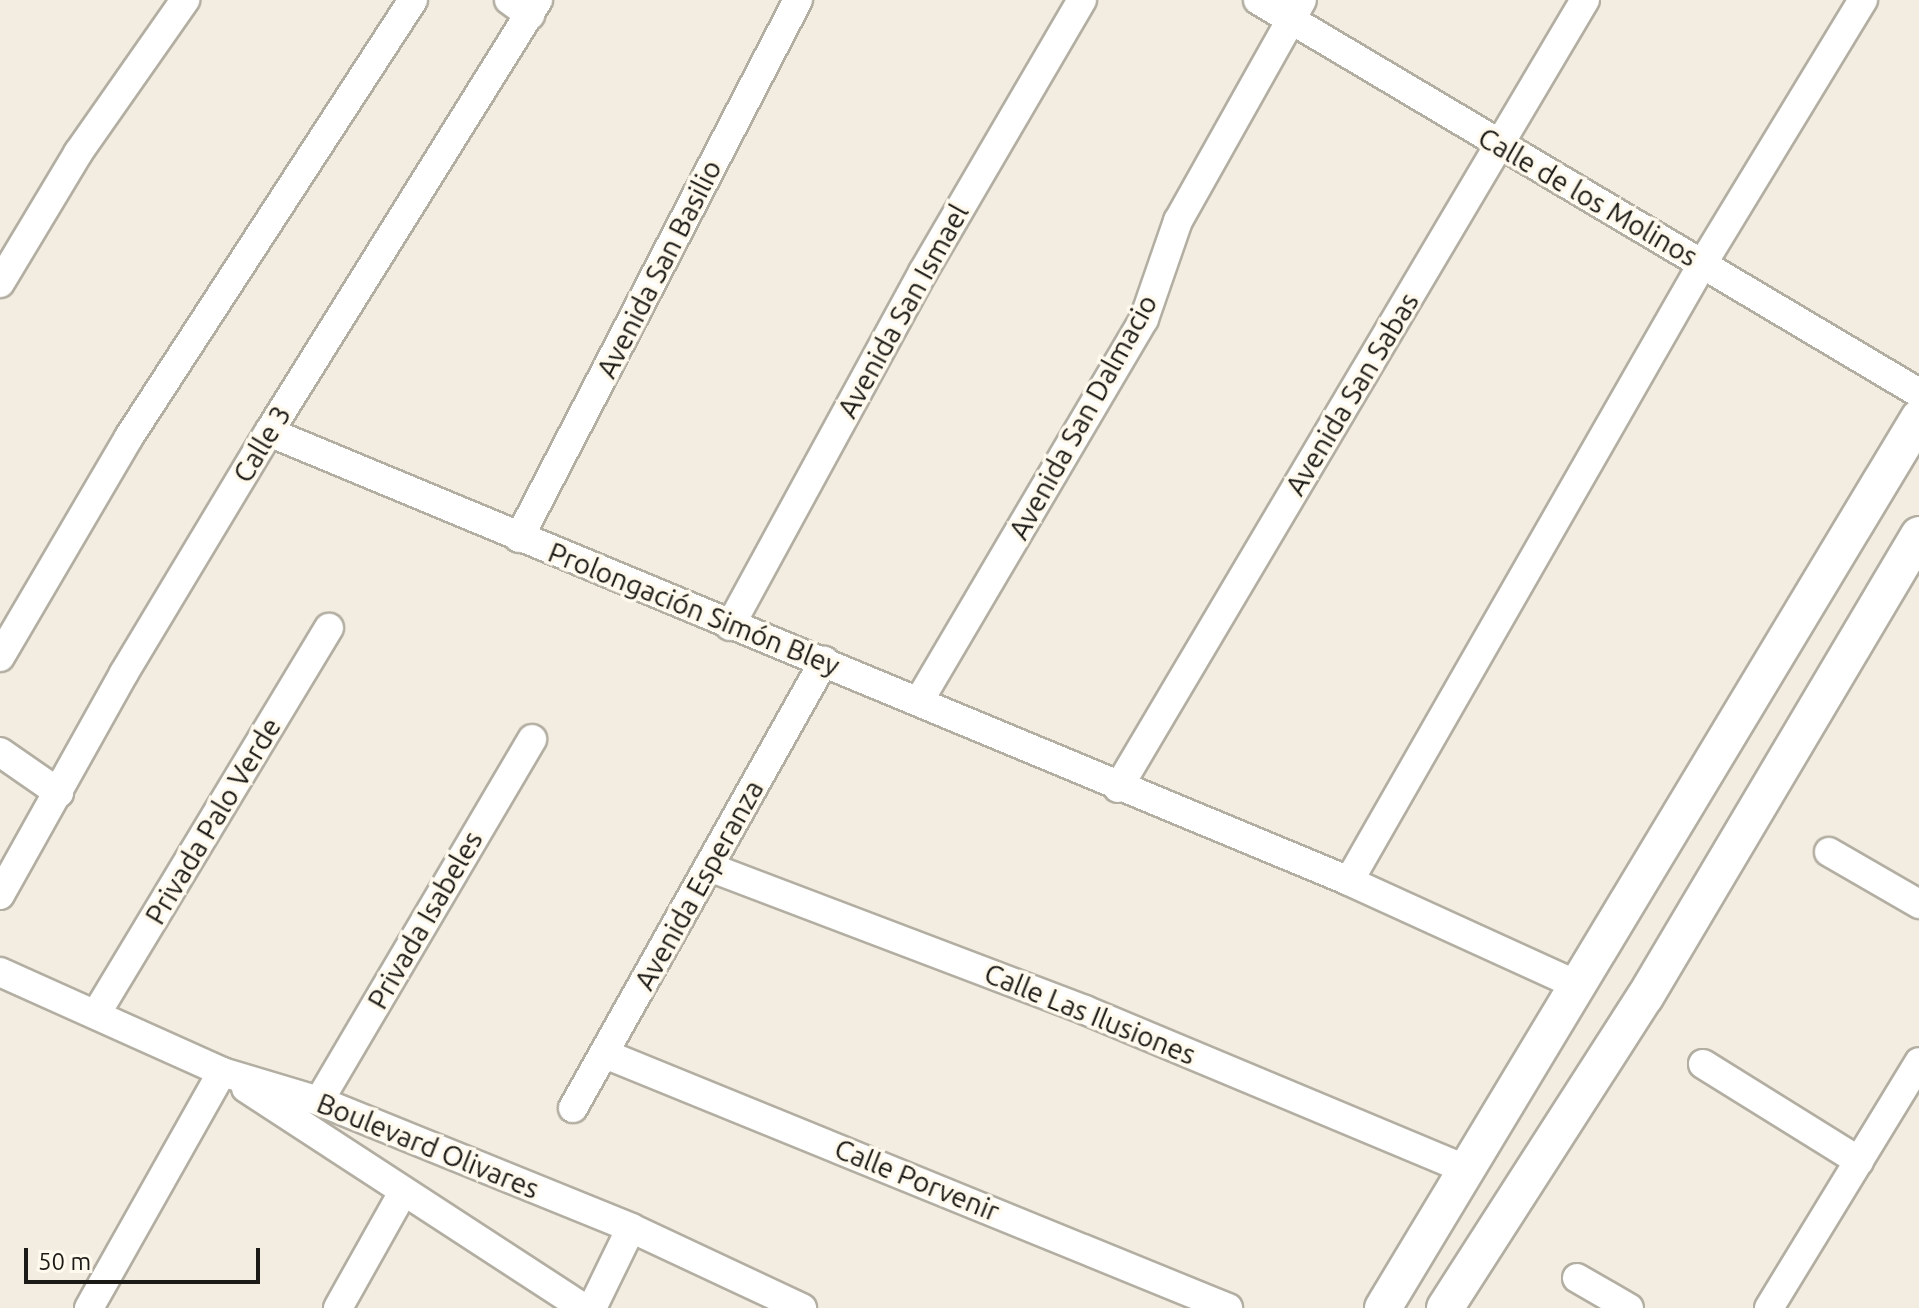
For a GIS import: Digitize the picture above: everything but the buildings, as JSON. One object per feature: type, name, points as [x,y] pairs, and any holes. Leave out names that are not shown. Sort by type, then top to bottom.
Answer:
[{"type":"street","points":[[0,283],[78,153],[185,0]]},
{"type":"street","points":[[0,657],[129,437],[413,0]]},
{"type":"street","name":"Avenida San Basilio","points":[[519,538],[798,0]]},
{"type":"street","name":"Avenida San Ismael","points":[[730,626],[923,272],[1082,0]]},
{"type":"street","name":"Calle de los Molinos","points":[[1258,0],[1296,9],[1499,146],[1703,263],[1919,393]]},
{"type":"street","name":"Avenida San Sabas","points":[[1118,788],[1585,0]]},
{"type":"street","points":[[1349,881],[1703,263],[1863,0]]},
{"type":"street","name":"Calle 3","points":[[0,895],[269,432],[526,5]]},
{"type":"street","name":"Avenida San Dalmacio","points":[[919,701],[1144,319],[1178,221],[1296,9]]},
{"type":"street","points":[[1383,1308],[1919,418]]},
{"type":"street","name":"Prolongación Simón Bley","points":[[269,432],[730,626],[824,661],[1118,788],[1349,881],[1577,985]]},
{"type":"street","points":[[1445,1308],[1645,997],[1919,535]]},
{"type":"street","points":[[1844,540],[1897,571]]},
{"type":"street","name":"Privada Palo Verde","points":[[96,1014],[329,628]]},
{"type":"street","name":"Avenida Esperanza","points":[[573,1108],[824,661]]},
{"type":"street","name":"Privada Isabeles","points":[[319,1101],[532,739]]},
{"type":"street","points":[[0,752],[59,793]]},
{"type":"street","points":[[1829,852],[1919,904]]},
{"type":"street","name":"Calle Las Ilusiones","points":[[709,867],[1085,1010],[1467,1170]]},
{"type":"street","name":"Boulevard Olivares","points":[[0,972],[222,1072],[319,1101],[631,1228],[802,1308]]},
{"type":"street","name":"Calle Porvenir","points":[[605,1054],[1228,1308]]},
{"type":"street","points":[[1769,1308],[1919,1062]]},
{"type":"street","points":[[1703,1064],[1859,1161]]},
{"type":"street","points":[[89,1308],[222,1072]]},
{"type":"street","name":"Boulevard Olivares","points":[[222,1072],[402,1194],[584,1308]]},
{"type":"street","points":[[338,1308],[402,1194]]},
{"type":"street","points":[[592,1308],[631,1228]]},
{"type":"street","points":[[1577,1278],[1629,1308]]}]
